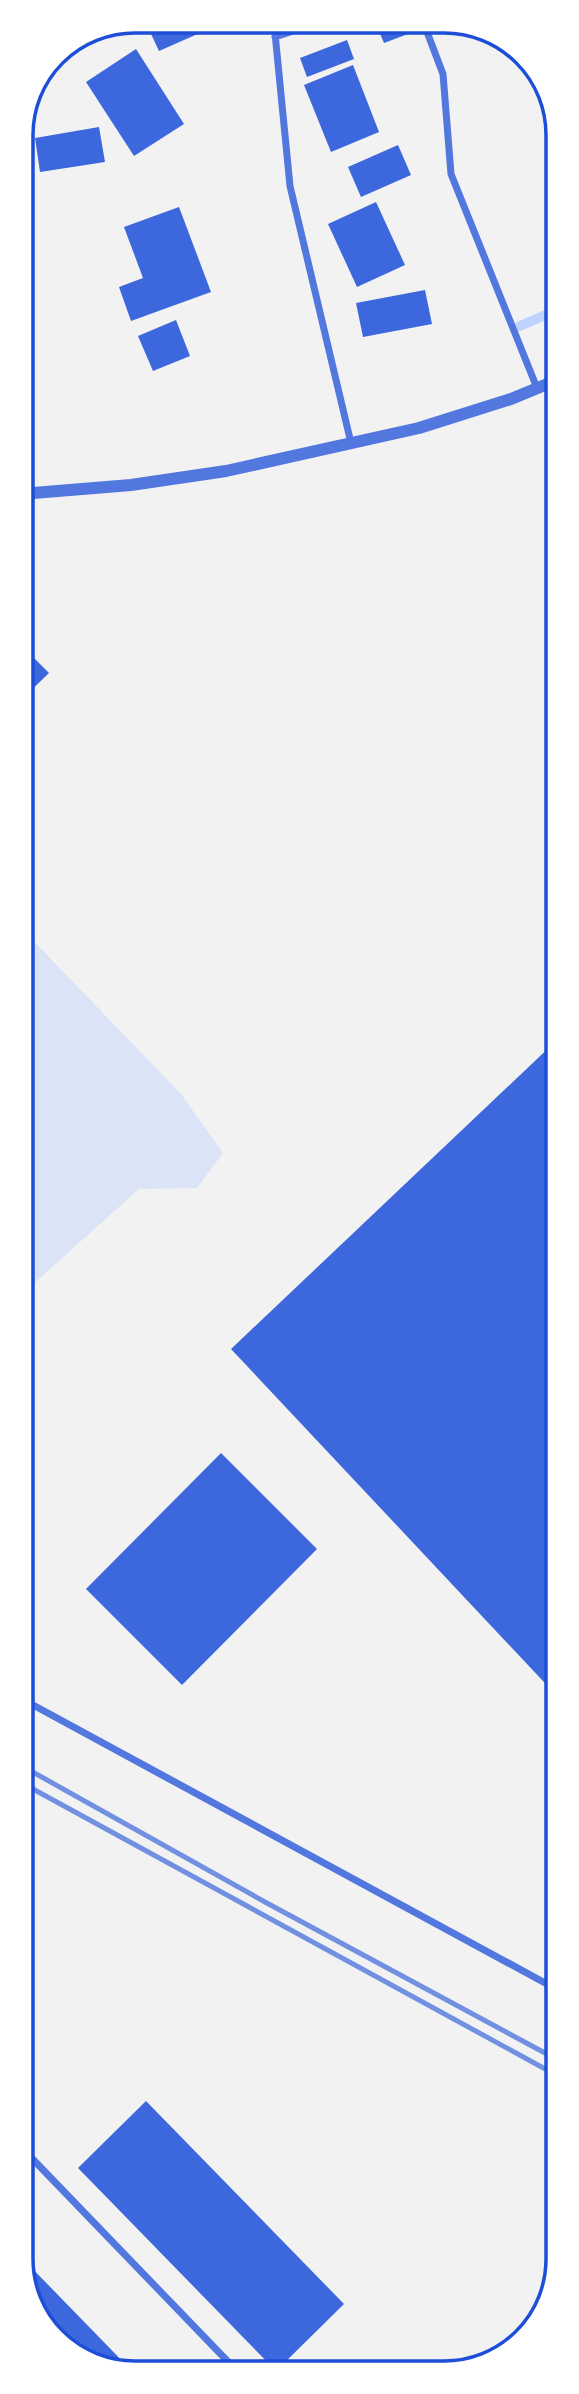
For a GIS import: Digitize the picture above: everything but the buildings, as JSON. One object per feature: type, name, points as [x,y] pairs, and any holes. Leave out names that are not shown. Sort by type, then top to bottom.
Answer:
[{"type":"street","points":[[275,33],[290,186],[351,443]]},
{"type":"street","points":[[275,37],[287,33]]},
{"type":"street","points":[[427,33],[443,74],[451,174],[537,388]]},
{"type":"street","points":[[33,493],[131,485],[226,471],[419,428],[511,399],[546,384]]},
{"type":"street","points":[[33,1705],[546,1983]]},
{"type":"street","points":[[33,2159],[227,2361]]},
{"type":"shaded area","points":[[33,940],[181,1094],[223,1153],[197,1188],[139,1189],[33,1284]]},
{"type":"waterway","points":[[520,326],[546,315]]},
{"type":"railway","points":[[33,1772],[265,1902],[546,2054]]},
{"type":"railway","points":[[33,1789],[546,2069]]}]
